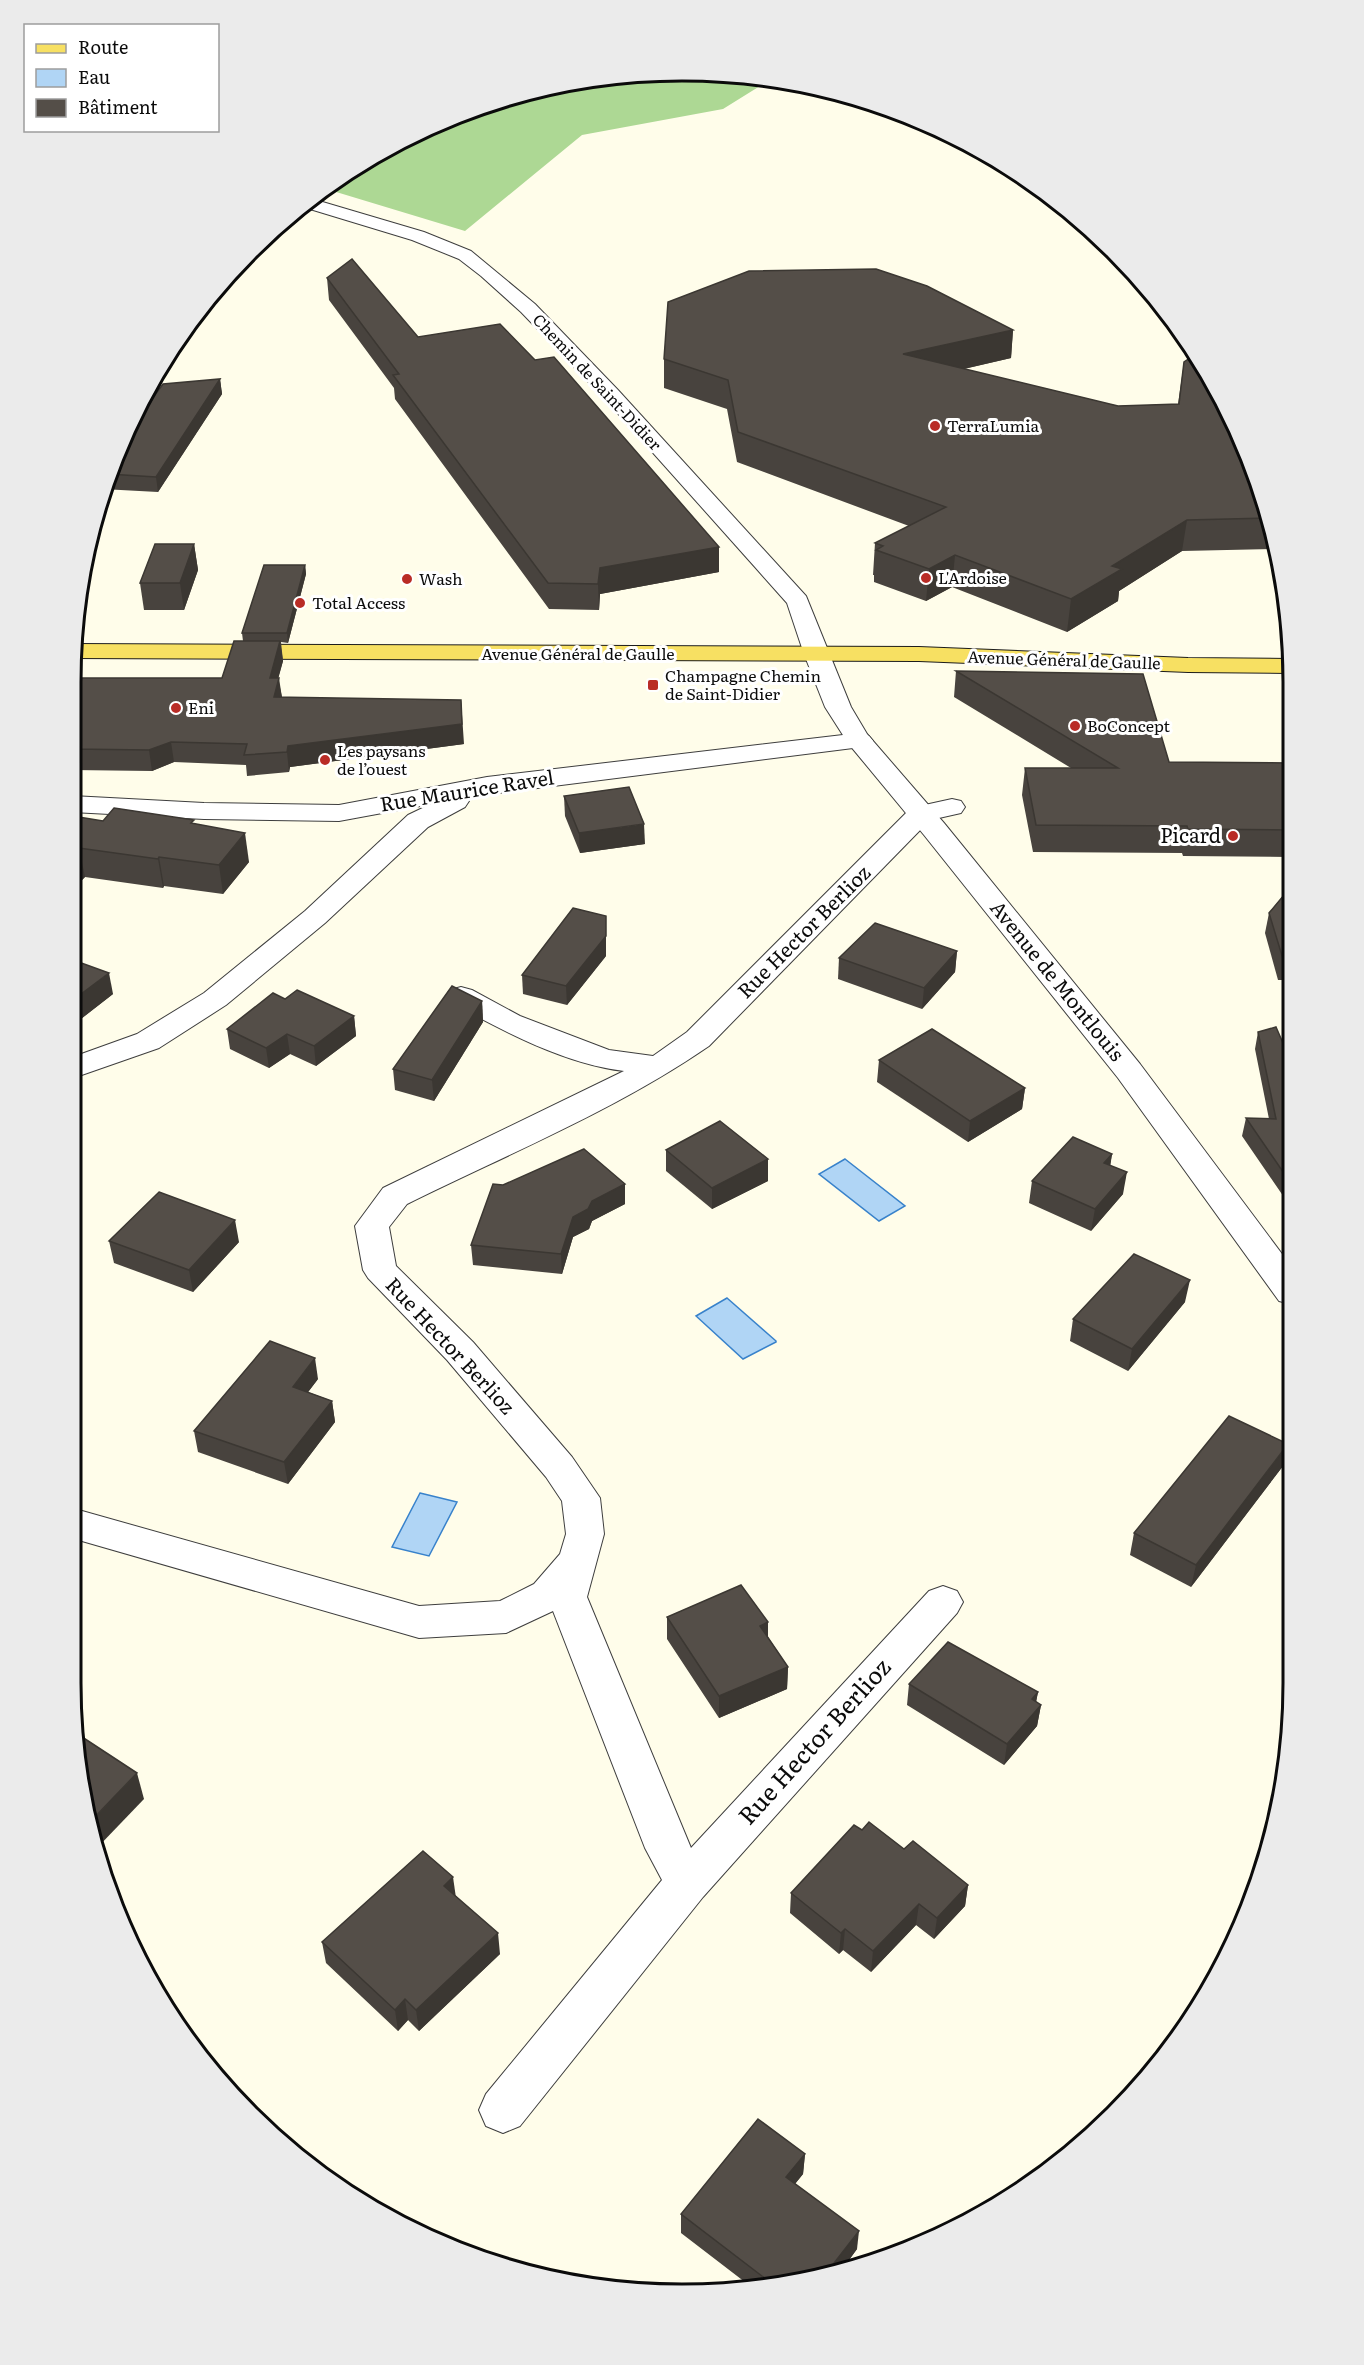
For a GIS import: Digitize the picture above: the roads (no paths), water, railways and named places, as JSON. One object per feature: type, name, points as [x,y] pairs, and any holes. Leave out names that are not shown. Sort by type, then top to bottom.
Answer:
[{"type":"main road","name":"Avenue Général de Gaulle","points":[[82,651],[820,663],[922,670],[1172,664]]},
{"type":"main road","name":"Avenue Général de Gaulle","points":[[820,663],[919,654],[1172,664]]},
{"type":"main road","name":"Avenue Général de Gaulle","points":[[81,670],[759,662]]},
{"type":"main road","points":[[1172,664],[1283,666]]},
{"type":"street","name":"Chemin de Saint-Didier","points":[[316,205],[418,236],[465,255],[528,308],[555,339],[610,394],[798,601],[820,663]]},
{"type":"street","name":"Avenue de Montlouis","points":[[820,663],[841,714],[860,741],[937,811],[1283,1281]]},
{"type":"street","name":"Rue Maurice Ravel","points":[[81,804],[204,811],[339,813],[487,785],[860,741]]},
{"type":"street","points":[[81,1065],[148,1041],[215,999],[315,917],[418,822],[487,785]]},
{"type":"street","name":"Rue Hector Berlioz","points":[[687,1883],[667,1848],[567,1597],[585,1534],[581,1498],[559,1467],[460,1351],[380,1270],[372,1226],[396,1196],[570,1112],[658,1066],[698,1039],[937,811]]},
{"type":"street","points":[[461,996],[509,1022],[603,1059],[658,1066]]},
{"type":"street","name":"Rue Hector Berlioz","points":[[81,1526],[419,1622],[506,1617],[548,1595],[578,1560]]},
{"type":"street","name":"Rue Hector Berlioz","points":[[503,2110],[687,1883],[943,1602]]},
{"type":"water","points":[[845,1159],[905,1206],[879,1221],[819,1174]]},
{"type":"water","points":[[727,1298],[776,1342],[743,1359],[696,1316]]},
{"type":"water","points":[[420,1493],[457,1502],[429,1556],[392,1547]]},
{"type":"place","name":"TerraLumia","points":[[935,426]]},
{"type":"place","name":"L'Ardoise","points":[[926,578]]},
{"type":"place","name":"Wash","points":[[407,579]]},
{"type":"place","name":"Total Access","points":[[300,603]]},
{"type":"place","name":"Champagne Chemin de Saint-Didier","points":[[653,685]]},
{"type":"place","name":"Eni","points":[[176,708]]},
{"type":"place","name":"BoConcept","points":[[1075,726]]},
{"type":"place","name":"Les paysans de l’ouest","points":[[325,760]]},
{"type":"place","name":"Picard","points":[[1233,836]]}]
